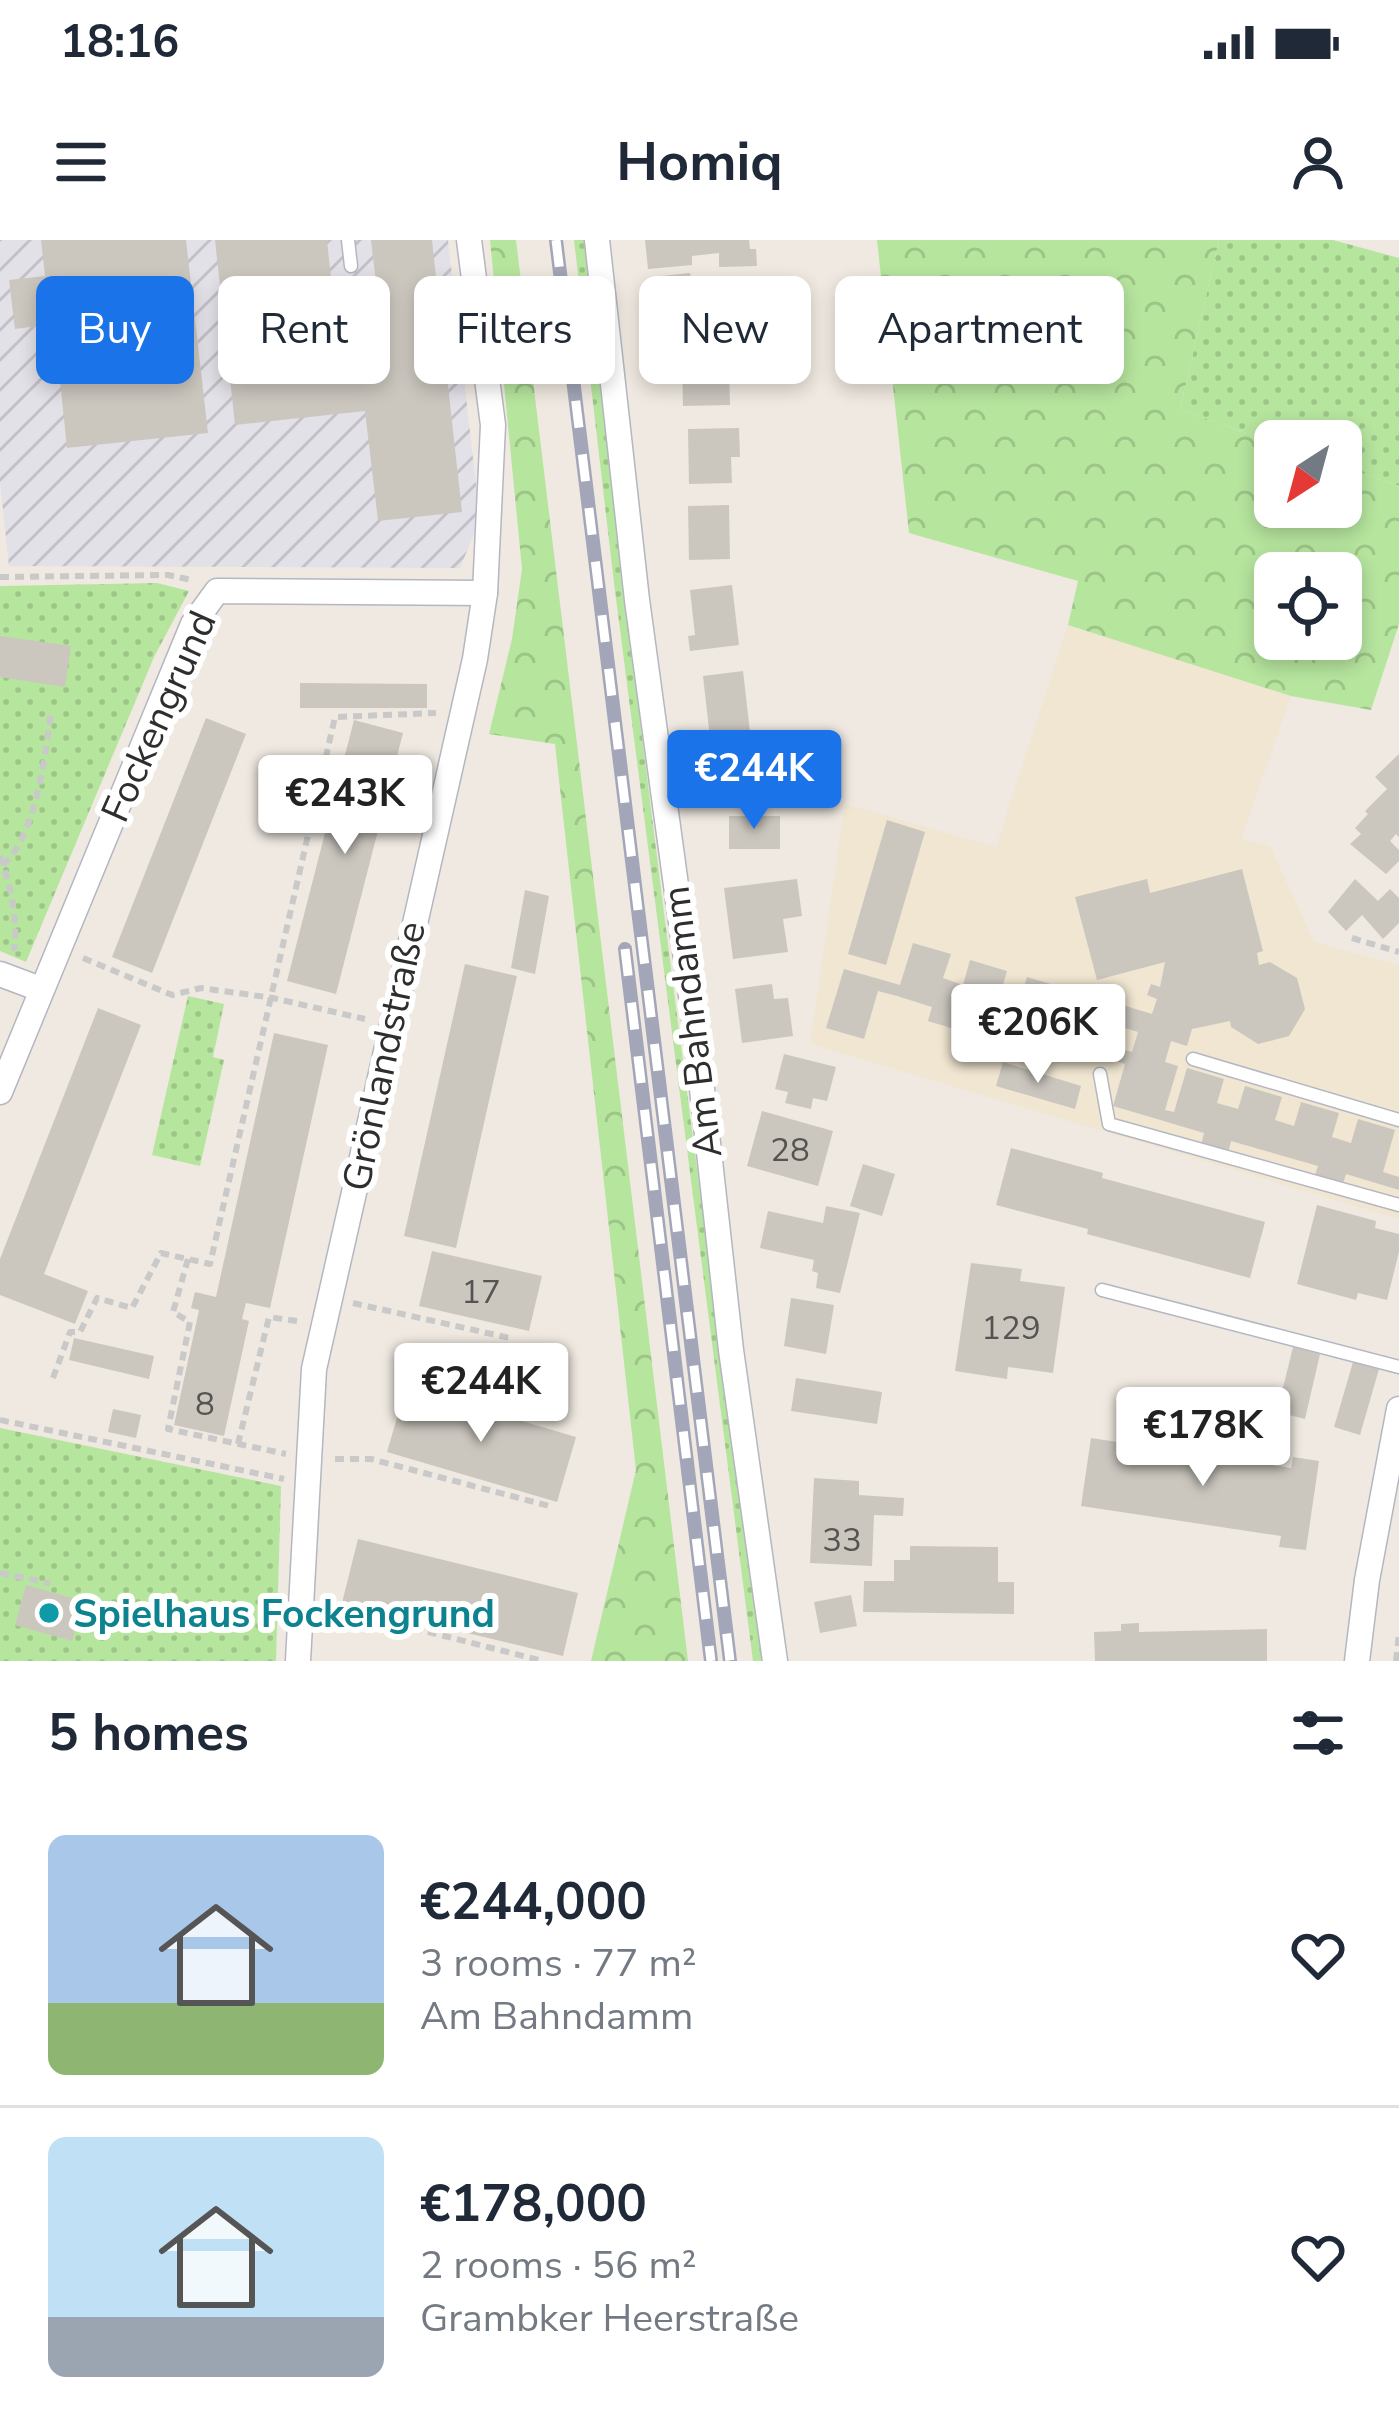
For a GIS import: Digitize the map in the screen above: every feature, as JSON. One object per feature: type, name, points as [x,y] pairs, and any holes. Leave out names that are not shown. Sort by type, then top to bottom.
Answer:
[{"type":"street","name":"Grönlandstraße","points":[[298,1661],[314,1369],[485,593],[493,425],[469,240]]},
{"type":"street","name":"Am Bahndamm","points":[[597,240],[734,1373],[776,1661]]},
{"type":"street","name":"Fockengrund","points":[[0,1092],[193,624],[217,591],[485,593]]},
{"type":"street","points":[[5,976],[40,989]]},
{"type":"street","points":[[1357,1661],[1399,1409]]},
{"type":"lane","points":[[348,240],[351,266]]},
{"type":"lane","points":[[1193,1059],[1399,1120]]},
{"type":"lane","points":[[1100,1074],[1109,1124],[1399,1204]]},
{"type":"lane","points":[[1102,1290],[1399,1367]]},
{"type":"path","points":[[0,578],[168,575],[195,580],[217,591]]},
{"type":"path","points":[[5,976],[16,929],[2,860],[23,831],[45,764],[51,710]]},
{"type":"path","points":[[53,1378],[70,1332],[80,1332],[97,1298],[132,1308],[161,1253],[209,1264],[334,717],[462,712]]},
{"type":"path","points":[[1352,938],[1399,952]]},
{"type":"path","points":[[58,947],[172,995],[201,988],[273,998],[390,1024]]},
{"type":"path","points":[[188,1259],[173,1312],[190,1322],[168,1430],[238,1444],[307,1471]]},
{"type":"path","points":[[330,1298],[514,1339]]},
{"type":"path","points":[[238,1444],[269,1317],[324,1324]]},
{"type":"path","points":[[0,1420],[307,1471],[371,1460],[553,1507]]},
{"type":"path","points":[[0,1573],[50,1583]]},
{"type":"path","points":[[300,1600],[543,1661]]},
{"type":"path","points":[[1396,1661],[1399,1633]]},
{"type":"shaded area","points":[[0,240],[448,240],[452,276],[414,276],[414,384],[465,384],[480,519],[460,568],[9,566],[0,482]]},
{"type":"shaded area","points":[[1068,625],[1291,696],[1241,839],[1270,846],[1314,942],[1399,965],[1399,1219],[810,1044],[845,804],[996,847]]},
{"type":"green space","points":[[490,240],[516,240],[520,276],[494,276]]},
{"type":"green space","points":[[574,240],[585,240],[589,276],[578,276]]},
{"type":"green space","points":[[877,240],[1219,240],[1180,410],[1254,436],[1254,528],[1362,528],[1362,473],[1399,486],[1399,624],[1371,710],[1291,696],[1068,625],[1078,581],[909,533],[893,384],[1124,384],[1124,276],[881,276]]},
{"type":"green space","points":[[1219,240],[1333,240],[1399,258],[1399,486],[1362,473],[1362,420],[1254,420],[1254,436],[1180,410]]},
{"type":"green space","points":[[504,384],[533,384],[688,1661],[591,1661],[636,1470],[555,744],[489,734],[512,639],[522,569]]},
{"type":"green space","points":[[591,384],[601,384],[669,951],[764,1661],[753,1661]]},
{"type":"green space","points":[[157,583],[189,591],[154,657],[26,962],[0,951],[0,586]]},
{"type":"green space","points":[[188,996],[224,1004],[213,1057],[224,1060],[200,1166],[152,1155]]},
{"type":"green space","points":[[0,1428],[281,1486],[276,1661],[0,1661]]},
{"type":"building","points":[[41,240],[186,240],[190,276],[45,276]]},
{"type":"building","points":[[215,240],[327,240],[331,276],[219,276]]},
{"type":"building","points":[[371,240],[432,240],[436,276],[414,276],[414,384],[448,384],[462,512],[378,521],[365,411],[235,425],[231,384],[390,384],[390,276],[375,276]]},
{"type":"building","points":[[645,240],[749,240],[750,249],[756,249],[757,266],[719,267],[719,253],[692,256],[692,265],[648,269]]},
{"type":"building","points":[[36,277],[36,326],[15,329],[9,280]]},
{"type":"building","points":[[194,310],[208,433],[67,448],[60,384],[194,384]]},
{"type":"building","points":[[682,384],[730,384],[730,405],[683,406]]},
{"type":"building","points":[[739,428],[740,457],[731,457],[732,483],[689,484],[688,429]]},
{"type":"building","points":[[729,505],[730,559],[689,560],[688,506]]},
{"type":"building","points":[[732,585],[739,645],[690,651],[688,636],[695,635],[690,590]]},
{"type":"building","points":[[0,636],[71,646],[65,687],[0,677]]},
{"type":"building","points":[[743,671],[750,732],[710,738],[703,676]]},
{"type":"building","points":[[300,683],[427,684],[427,708],[300,708]]},
{"type":"building","points":[[206,718],[246,734],[152,973],[112,957]]},
{"type":"building","points":[[354,720],[403,733],[336,994],[287,981]]},
{"type":"building","points":[[1399,754],[1399,837],[1396,834],[1390,841],[1399,850],[1399,861],[1386,874],[1350,844],[1361,834],[1355,828],[1368,814],[1365,811],[1387,789],[1375,777]]},
{"type":"building","points":[[726,758],[789,758],[789,790],[726,790]]},
{"type":"building","points":[[729,816],[780,816],[780,849],[729,849]]},
{"type":"building","points":[[887,820],[925,832],[886,965],[848,954]]},
{"type":"building","points":[[1242,869],[1263,951],[1257,953],[1259,965],[1270,962],[1297,978],[1305,1009],[1289,1036],[1258,1044],[1231,1027],[1230,1021],[1192,1029],[1187,1046],[1171,1041],[1165,1062],[1178,1066],[1165,1110],[1174,1112],[1187,1068],[1224,1079],[1217,1103],[1238,1109],[1245,1086],[1282,1097],[1275,1120],[1294,1126],[1301,1102],[1339,1113],[1332,1137],[1351,1143],[1358,1119],[1395,1130],[1383,1172],[1399,1177],[1399,1190],[1346,1174],[1342,1187],[1314,1178],[1318,1166],[1231,1141],[1228,1153],[1201,1145],[1204,1133],[1113,1106],[1125,1064],[1072,1048],[1068,1062],[1041,1054],[1045,1040],[958,1014],[954,1029],[928,1021],[932,1007],[897,996],[878,991],[864,1039],[826,1028],[844,969],[900,985],[913,943],[951,954],[943,978],[963,985],[970,960],[1007,971],[1000,995],[1019,1001],[1027,977],[1064,988],[1057,1012],[1078,1019],[1086,994],[1152,1014],[1157,999],[1147,995],[1151,984],[1160,987],[1165,962],[1097,980],[1075,897],[1147,879],[1150,893]],"holes":[[[1115,1025],[1138,1032],[1132,1052],[1109,1046]]]},
{"type":"building","points":[[797,879],[802,916],[783,919],[788,952],[733,959],[724,888]]},
{"type":"building","points":[[1355,879],[1378,901],[1390,889],[1399,898],[1399,923],[1383,939],[1362,915],[1346,931],[1328,912]]},
{"type":"building","points":[[525,890],[549,896],[535,974],[511,968]]},
{"type":"building","points":[[465,964],[517,976],[456,1248],[404,1236]]},
{"type":"building","points":[[772,984],[774,999],[788,998],[793,1036],[742,1043],[735,989]]},
{"type":"building","points":[[98,1008],[141,1025],[44,1274],[88,1291],[75,1324],[0,1295],[0,1259]]},
{"type":"building","points":[[274,1033],[328,1045],[270,1308],[246,1303],[242,1319],[249,1321],[224,1436],[174,1425],[199,1310],[191,1308],[195,1292],[216,1297]]},
{"type":"building","points":[[784,1054],[836,1067],[827,1101],[813,1098],[811,1109],[785,1103],[788,1092],[775,1089]]},
{"type":"building","points":[[1003,1062],[1081,1086],[1075,1109],[996,1086]]},
{"type":"building","points":[[762,1111],[833,1131],[818,1186],[747,1166]]},
{"type":"building","points":[[1011,1148],[1265,1222],[1250,1278],[996,1205]]},
{"type":"building","points":[[863,1164],[895,1174],[882,1216],[850,1206]]},
{"type":"building","points":[[1317,1205],[1376,1221],[1375,1228],[1399,1234],[1387,1300],[1358,1293],[1356,1300],[1297,1284]]},
{"type":"building","points":[[826,1206],[860,1213],[840,1293],[816,1288],[814,1260],[760,1248],[768,1211],[823,1223]]},
{"type":"building","points":[[432,1251],[542,1276],[529,1331],[419,1306]]},
{"type":"building","points":[[971,1263],[1022,1269],[1020,1281],[1065,1287],[1053,1373],[1008,1367],[1007,1379],[955,1371]]},
{"type":"building","points":[[791,1298],[834,1305],[826,1354],[784,1346]]},
{"type":"building","points":[[74,1338],[154,1356],[149,1379],[69,1360]]},
{"type":"building","points":[[1293,1347],[1320,1354],[1305,1419],[1277,1412]]},
{"type":"building","points":[[1353,1362],[1379,1369],[1360,1435],[1334,1427]]},
{"type":"building","points":[[796,1378],[882,1392],[877,1424],[791,1411]]},
{"type":"building","points":[[406,1387],[576,1437],[557,1502],[387,1452]]},
{"type":"building","points":[[113,1409],[141,1415],[136,1438],[108,1432]]},
{"type":"building","points":[[1091,1438],[1291,1468],[1293,1457],[1319,1461],[1306,1550],[1279,1547],[1281,1536],[1081,1506]]},
{"type":"building","points":[[814,1478],[859,1481],[859,1495],[904,1498],[903,1516],[874,1515],[872,1566],[810,1563]]},
{"type":"building","points":[[358,1539],[578,1593],[563,1656],[342,1603]]},
{"type":"building","points":[[910,1546],[998,1547],[998,1582],[1014,1582],[1014,1614],[863,1612],[864,1581],[894,1581],[894,1560],[910,1560]]},
{"type":"building","name":"Spielhaus Fockengrund","points":[[26,1585],[83,1601],[72,1641],[15,1625]]},
{"type":"building","points":[[851,1595],[857,1626],[820,1633],[814,1602]]},
{"type":"building","points":[[1139,1623],[1139,1632],[1267,1629],[1267,1661],[1095,1661],[1094,1632],[1121,1631],[1121,1624]]},
{"type":"railway","points":[[556,240],[730,1661]]},
{"type":"railway","points":[[625,949],[711,1661]]},
{"type":"place","name":"Spielhaus Fockengrund","points":[[49,1613]]}]
